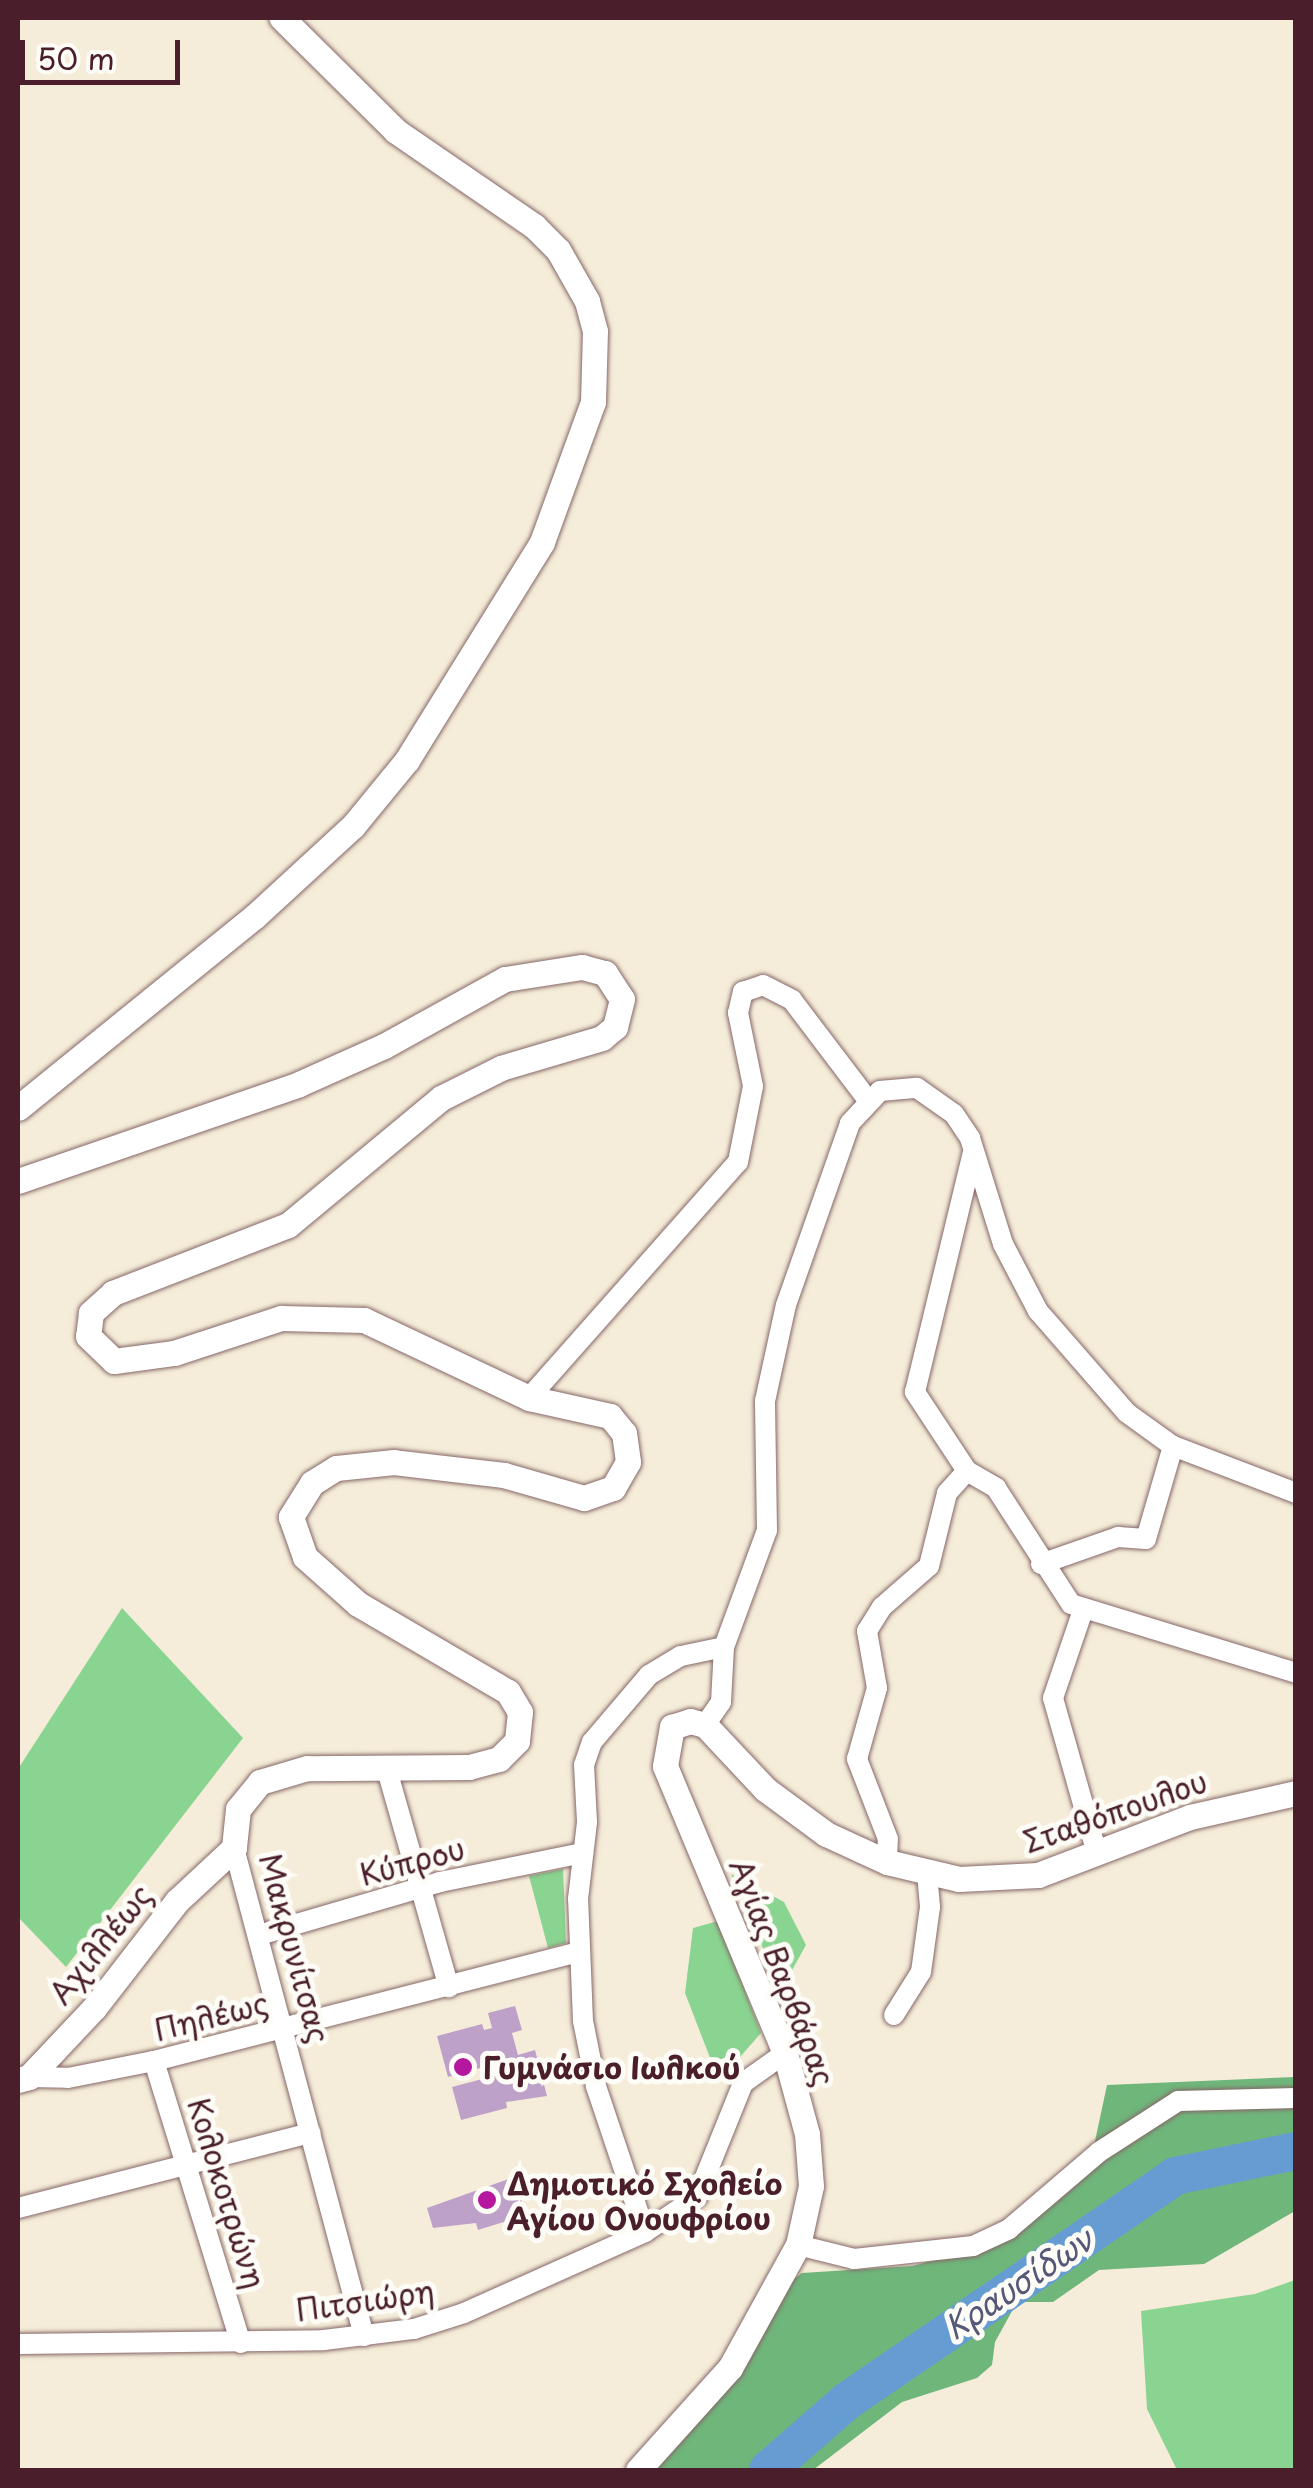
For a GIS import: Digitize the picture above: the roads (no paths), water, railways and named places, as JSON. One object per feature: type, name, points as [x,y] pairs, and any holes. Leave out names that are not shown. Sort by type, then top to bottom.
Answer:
[{"type":"street","points":[[18,1108],[256,916],[352,826],[407,760],[542,542],[593,402],[595,332],[587,301],[558,250],[534,226],[396,131],[282,18]]},
{"type":"street","points":[[18,1181],[299,1084],[384,1046],[505,979],[559,969],[604,972],[622,999],[615,1027],[602,1038],[501,1068],[441,1098],[288,1225],[102,1299],[88,1327],[105,1357],[130,1361],[281,1318],[346,1317],[390,1329],[529,1398],[738,1162],[753,1086],[738,1013],[743,992],[763,985],[792,1000],[868,1100]]},
{"type":"street","points":[[705,1725],[722,1698],[724,1646],[767,1530],[765,1401],[782,1319],[842,1139],[868,1100],[898,1086],[917,1088],[954,1114],[974,1148],[1003,1244],[1038,1311],[1109,1395],[1173,1446],[1296,1493]]},
{"type":"street","points":[[974,1148],[914,1392],[967,1471],[996,1488],[1061,1594],[1083,1610],[1296,1672]]},
{"type":"street","name":"Μακρυνίτσας","points":[[364,2336],[234,1848],[242,1800],[266,1778],[298,1769],[469,1767],[499,1759],[515,1744],[522,1720],[513,1697],[335,1587],[298,1547],[291,1517],[301,1494],[323,1473],[358,1463],[456,1467],[584,1498],[613,1488],[628,1462],[621,1427],[599,1412],[529,1398]]},
{"type":"street","points":[[1041,1564],[1118,1537],[1146,1539],[1173,1446]]},
{"type":"street","points":[[887,1862],[889,1844],[857,1753],[877,1688],[867,1630],[882,1606],[930,1566],[947,1493],[967,1471]]},
{"type":"street","points":[[1083,1610],[1053,1698],[1096,1854]]},
{"type":"street","points":[[645,2232],[592,2072],[579,1952],[584,1765],[592,1742],[656,1669],[691,1652],[724,1646]]},
{"type":"street","name":"Αγίας Βαρβάρας","points":[[638,2470],[730,2368],[798,2245],[809,2206],[810,2152],[785,2053],[665,1766],[672,1727],[690,1720],[705,1725]]},
{"type":"street","name":"Σταθόπουλου","points":[[705,1725],[787,1808],[887,1862],[927,1875],[1012,1880],[1096,1854],[1190,1817],[1296,1793]]},
{"type":"street","points":[[388,1770],[449,1987]]},
{"type":"street","name":"Αχιλλέως","points":[[23,2079],[94,2008],[177,1901],[234,1848]]},
{"type":"street","name":"Κύπρου","points":[[258,1935],[420,1887],[583,1853]]},
{"type":"street","points":[[894,2015],[921,1972],[930,1907],[927,1875]]},
{"type":"street","name":"Πηλέως","points":[[23,2079],[68,2078],[154,2061],[579,1952]]},
{"type":"street","name":"Πιτσιώρη","points":[[18,2344],[241,2342],[364,2336],[464,2314],[645,2232],[704,2188],[738,2092],[753,2072],[785,2053]]},
{"type":"street","name":"Κολοκοτρώνη","points":[[154,2061],[241,2342]]},
{"type":"street","points":[[798,2245],[854,2259],[973,2246],[1010,2229],[1099,2152],[1178,2101],[1296,2098]]},
{"type":"street","points":[[18,2208],[311,2133]]},
{"type":"waterway","name":"Κραυσίδων","points":[[768,2470],[847,2401],[1175,2176],[1296,2151]]},
{"type":"place","name":"Γυμνάσιο Ιωλκού","points":[[463,2067]]},
{"type":"place","name":"Δημοτικό Σχολείο Αγίου Ονουφρίου","points":[[487,2200]]}]
